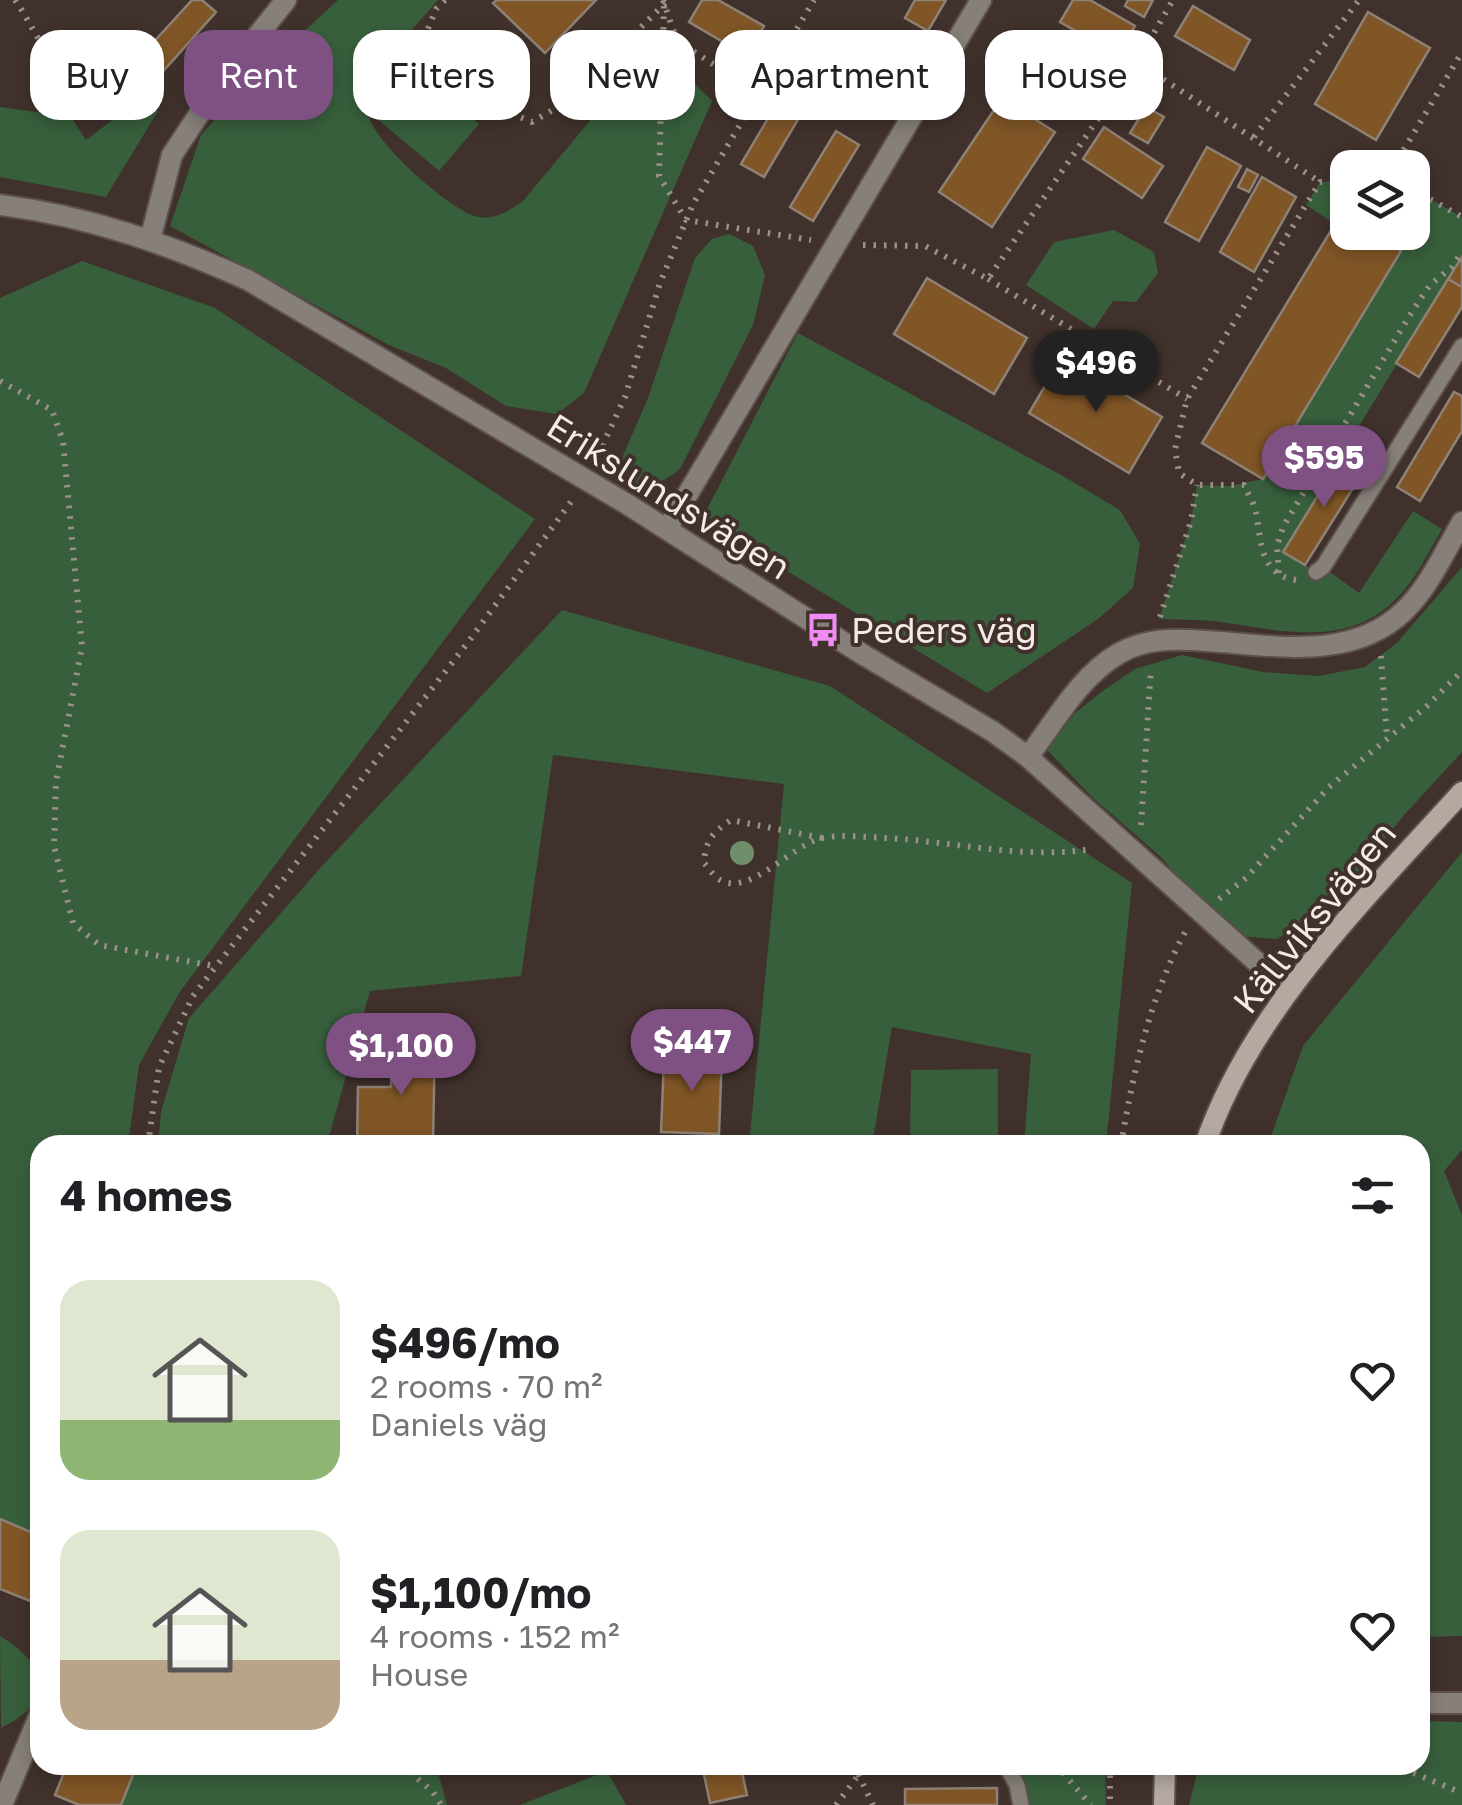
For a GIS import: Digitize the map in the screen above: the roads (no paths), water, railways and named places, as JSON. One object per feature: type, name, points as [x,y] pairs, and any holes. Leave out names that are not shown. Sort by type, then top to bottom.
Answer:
[{"type":"street","points":[[150,240],[172,155],[219,84],[286,0]]},
{"type":"street","points":[[667,529],[980,0]]},
{"type":"street","name":"Erikslundsvägen","points":[[0,205],[52,211],[150,240],[248,280],[667,529],[1028,757],[1288,990]]},
{"type":"street","points":[[1028,757],[1098,668],[1142,644],[1172,639],[1322,647],[1351,642],[1377,628],[1406,609],[1462,522]]},
{"type":"street","name":"Källviksvägen","points":[[1208,1135],[1219,1102],[1288,990],[1462,792]]},
{"type":"street","points":[[1430,1703],[1462,1703]]},
{"type":"street","points":[[4,1789],[30,1735]]},
{"type":"street","points":[[1164,1805],[1165,1775]]},
{"type":"lane","points":[[1316,572],[1323,567],[1462,346]]},
{"type":"lane","points":[[1012,1775],[1021,1805]]},
{"type":"place","name":"Peders väg","points":[[823,630]]}]
